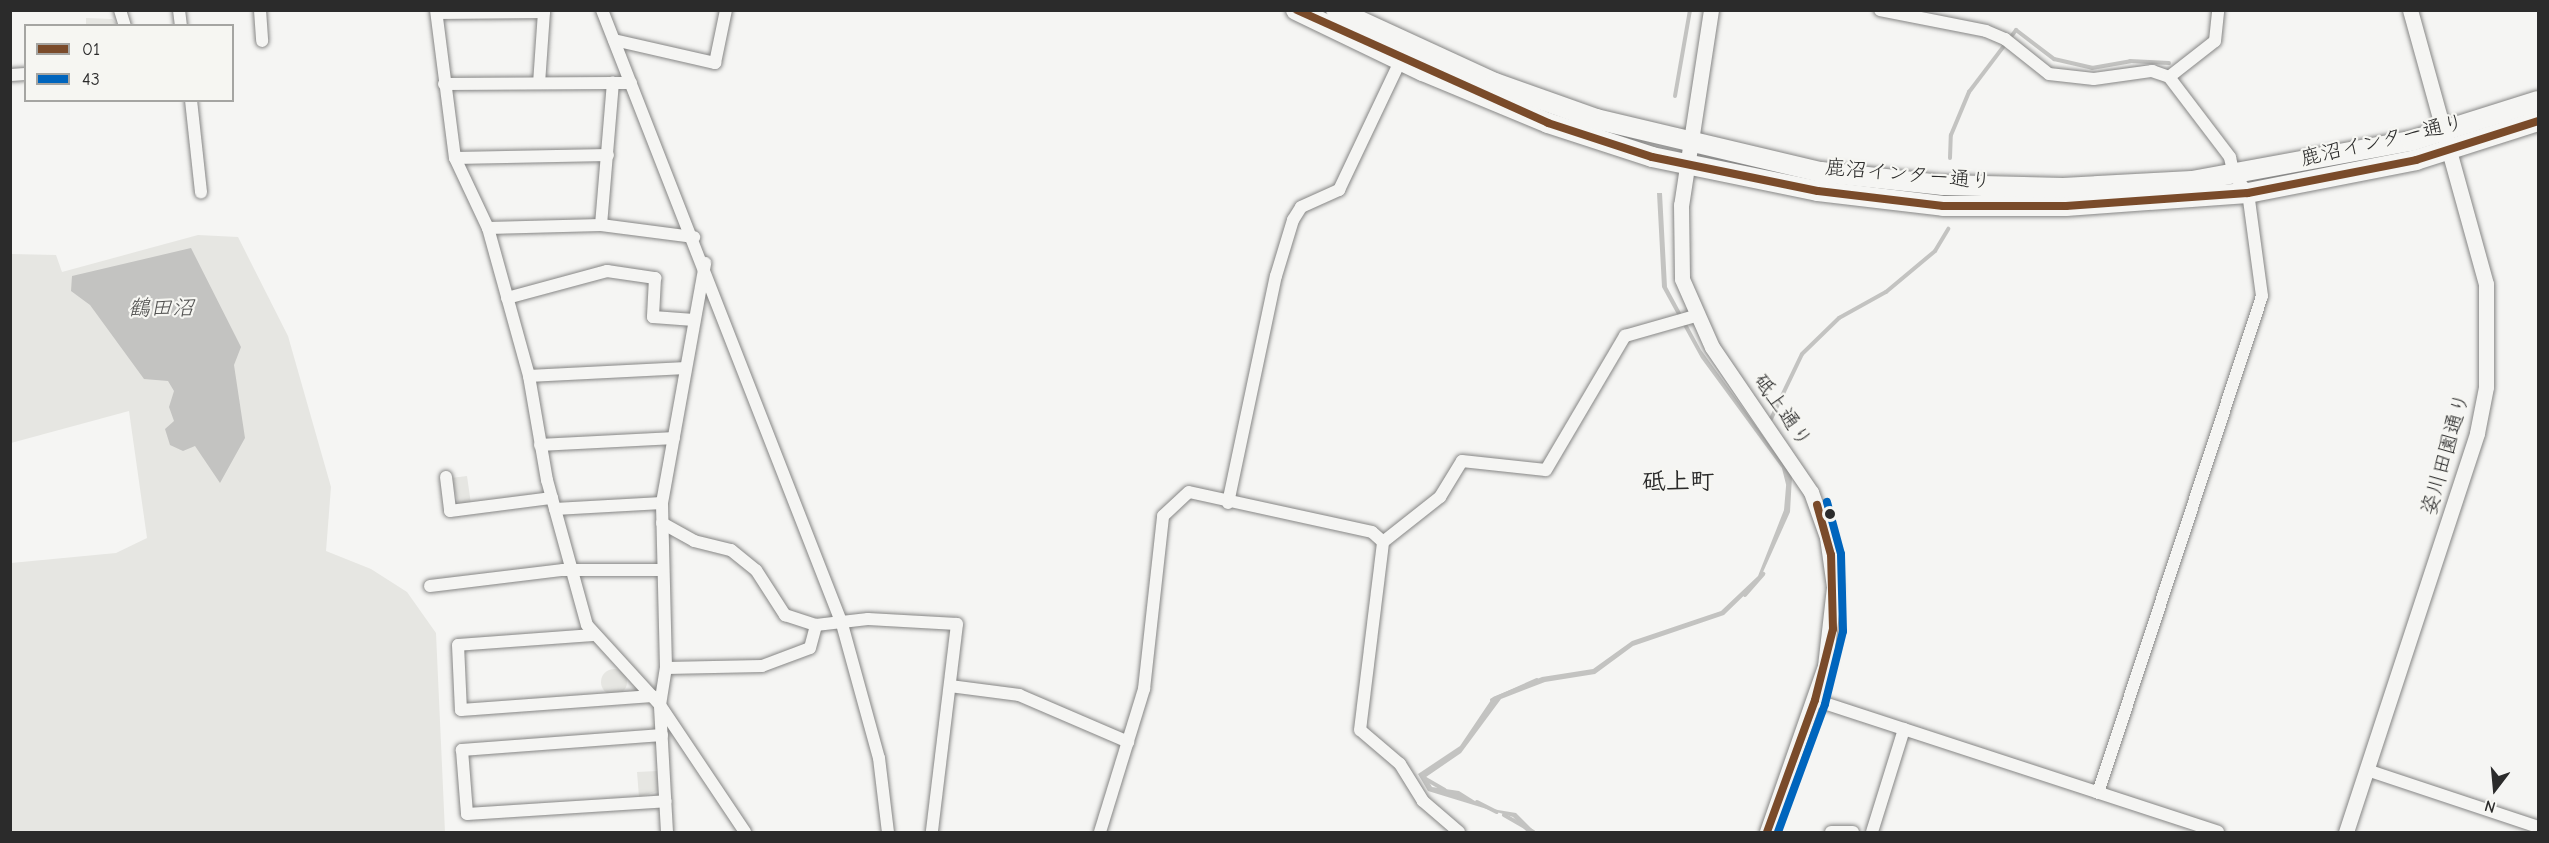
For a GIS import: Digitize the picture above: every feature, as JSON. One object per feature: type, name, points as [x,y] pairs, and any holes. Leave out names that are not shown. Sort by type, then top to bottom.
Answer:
[{"type":"main road","name":"鹿沼インター通り","points":[[1296,10],[1404,52],[1554,105],[1689,145],[1821,172],[1944,185],[2063,188],[2234,175],[2447,141],[2538,101]]},
{"type":"main road","name":"鹿沼インター通り","points":[[1342,12],[1404,52],[1548,123],[1686,165],[1818,191],[1943,206],[2066,207],[2248,193],[2447,141],[2538,121]]},
{"type":"street","points":[[260,10],[262,41]]},
{"type":"street","points":[[602,10],[705,263],[842,624],[879,758],[888,832]]},
{"type":"street","points":[[614,40],[715,63],[726,10]]},
{"type":"street","name":"砥上通り","points":[[1711,10],[1686,165],[1678,256],[1695,316],[1796,464],[1823,521],[1834,609],[1815,700],[1767,832]]},
{"type":"street","points":[[1880,10],[1986,31],[2005,39],[2049,74],[2094,79],[2152,71],[2169,77],[2230,157],[2234,175],[2248,193],[2262,296],[2098,793]]},
{"type":"street","points":[[2169,77],[2216,41],[2218,10]]},
{"type":"street","name":"姿川田園通り","points":[[2346,832],[2477,433],[2486,387],[2486,284],[2410,10]]},
{"type":"street","points":[[539,83],[544,12],[437,12],[444,84],[455,158],[488,228],[529,376],[540,445],[553,503],[571,572],[593,635],[656,701],[745,832]]},
{"type":"street","points":[[1228,503],[1276,276],[1293,220],[1301,207],[1339,190],[1404,52]]},
{"type":"street","points":[[601,225],[613,83]]},
{"type":"street","points":[[444,84],[631,83]]},
{"type":"street","points":[[191,102],[201,192]]},
{"type":"street","points":[[455,158],[608,156]]},
{"type":"street","points":[[488,228],[601,225],[694,237]]},
{"type":"street","points":[[667,832],[662,735],[656,701],[666,668],[659,570],[662,503],[705,263]]},
{"type":"street","points":[[507,298],[607,271],[655,278],[653,317],[694,320]]},
{"type":"street","points":[[1459,832],[1423,801],[1400,764],[1360,730],[1383,542],[1440,496],[1462,461],[1546,470],[1625,336],[1695,316]]},
{"type":"street","points":[[529,376],[685,368]]},
{"type":"street","points":[[540,445],[674,438]]},
{"type":"street","points":[[446,477],[450,511],[553,503],[662,503]]},
{"type":"street","points":[[1100,832],[1144,689],[1163,516],[1189,492],[1228,503],[1372,532],[1383,542]]},
{"type":"street","points":[[662,523],[694,541],[731,550],[756,570],[786,615],[816,625],[842,624],[868,619],[957,624],[932,832]]},
{"type":"street","points":[[430,586],[571,572],[659,570]]},
{"type":"street","points":[[666,668],[762,666],[810,648],[816,625]]},
{"type":"street","points":[[593,635],[458,645],[461,710],[656,701]]},
{"type":"street","points":[[950,686],[1019,695],[1128,742]]},
{"type":"street","points":[[1815,700],[2218,832]]},
{"type":"street","points":[[1872,832],[1904,729]]},
{"type":"street","points":[[662,735],[462,750],[467,814],[666,801]]},
{"type":"street","points":[[2367,770],[2538,826]]},
{"type":"street","points":[[1831,832],[1853,832]]},
{"type":"shaded area","points":[[86,18],[112,19],[117,24],[86,24]]},
{"type":"shaded area","points":[[198,235],[238,237],[288,336],[331,487],[326,551],[371,569],[407,592],[436,633],[445,832],[11,832],[11,563],[116,553],[147,538],[129,411],[11,443],[11,254],[56,255],[62,272]]},
{"type":"shaded area","points":[[467,476],[471,504],[459,505],[451,478]]},
{"type":"shaded area","points":[[614,669],[623,673],[627,682],[623,691],[614,695],[605,691],[601,682],[605,673]]},
{"type":"shaded area","points":[[657,771],[658,791],[639,797],[637,772]]},
{"type":"water","points":[[1657,193],[1662,193],[1667,287],[1701,350],[1792,476],[1790,512],[1759,581],[1724,615],[1633,646],[1595,674],[1545,682],[1501,699],[1461,753],[1426,777],[1432,787],[1459,791],[1486,808],[1516,813],[1535,832],[1527,832],[1513,817],[1428,791],[1418,774],[1460,746],[1493,697],[1542,677],[1593,669],[1632,641],[1721,611],[1758,576],[1784,510],[1787,475],[1701,358],[1662,287]]},
{"type":"water","name":"鶴田沼","points":[[191,248],[241,347],[234,365],[245,438],[220,483],[195,446],[183,451],[170,445],[165,429],[174,421],[169,407],[174,391],[168,381],[144,379],[90,305],[71,291],[72,276]]},
{"type":"waterway","points":[[1675,96],[1690,10]]},
{"type":"waterway","points":[[1950,158],[1951,135],[1969,92],[2016,30],[2054,59],[2092,68],[2130,61],[2169,63]]},
{"type":"waterway","points":[[1769,423],[1802,354],[1839,318],[1886,292],[1935,251],[1948,229]]},
{"type":"waterway","points":[[1784,468],[1788,484]]},
{"type":"waterway","points":[[1745,595],[1763,574]]},
{"type":"waterway","points":[[1492,700],[1537,680]]},
{"type":"waterway","points":[[1424,778],[1445,790]]},
{"type":"waterway","points":[[1477,802],[1497,812]]},
{"type":"waterway","points":[[1504,815],[1534,832]]},
{"type":"transit line","name":"01","points":[[1297,10],[1548,123],[1652,157],[1818,191],[1943,206],[2066,206],[2248,193],[2416,160],[2538,121]]},
{"type":"transit line","name":"43","points":[[1778,832],[1825,704],[1843,631],[1841,554],[1827,502]]},
{"type":"transit line","name":"01","points":[[1767,832],[1815,700],[1833,629],[1831,555],[1817,505]]},
{"type":"district","name":"砥上町","points":[[1678,482]]}]
